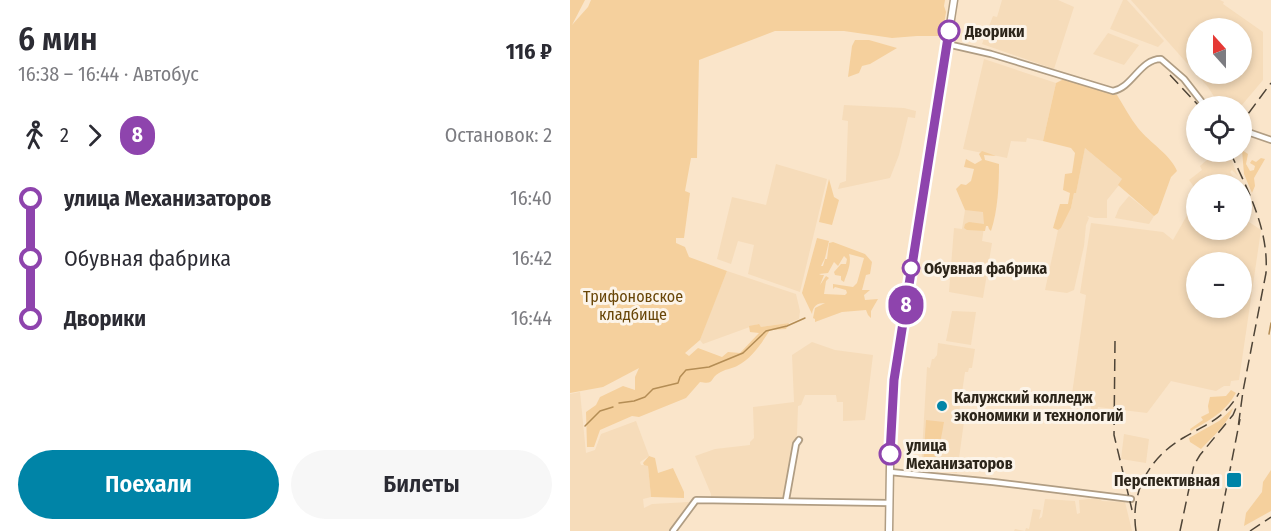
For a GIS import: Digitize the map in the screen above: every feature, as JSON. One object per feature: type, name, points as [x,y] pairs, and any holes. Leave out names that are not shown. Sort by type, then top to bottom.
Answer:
[{"type":"main road","points":[[889,531],[890,432],[894,380],[954,0]]},
{"type":"street","points":[[947,44],[991,54],[1113,91],[1121,89],[1152,61],[1161,59],[1184,79],[1197,96]]},
{"type":"street","points":[[1252,133],[1271,140]]},
{"type":"street","points":[[786,500],[796,444],[799,440]]},
{"type":"street","points":[[890,472],[1131,499]]},
{"type":"street","points":[[673,531],[696,500],[889,502]]},
{"type":"shaded area","points":[[1002,0],[1058,0],[1074,7],[1054,69],[982,44],[993,16],[997,17]]},
{"type":"shaded area","points":[[1123,0],[1127,0],[1164,41],[1158,47],[1110,29]]},
{"type":"shaded area","points":[[1131,0],[1220,0],[1224,2],[1223,4],[1243,18],[1186,18],[1186,62]]},
{"type":"shaded area","points":[[1252,24],[1263,32],[1263,80],[1249,96],[1214,96],[1205,84],[1252,84]]},
{"type":"shaded area","points":[[1108,33],[1139,45],[1124,65],[1093,54]]},
{"type":"shaded area","points":[[984,59],[1056,83],[1043,141],[1027,138],[1026,142],[1011,141],[1007,158],[963,149]]},
{"type":"shaded area","points":[[844,105],[904,108],[916,111],[915,118],[908,117],[899,155],[890,178],[838,189],[840,183],[846,181],[848,121],[842,120]]},
{"type":"shaded area","points":[[1085,148],[1123,180],[1107,200],[1107,218],[1087,216],[1089,218],[1074,290],[1067,293],[1045,290],[1058,230],[1071,208]]},
{"type":"shaded area","points":[[1205,162],[1232,162],[1237,174],[1232,170],[1231,174],[1197,174],[1202,170],[1200,166]]},
{"type":"shaded area","points":[[776,164],[827,179],[800,292],[748,274],[754,245],[738,241],[731,264],[717,259],[732,197],[766,205]]},
{"type":"shaded area","points":[[1129,196],[1154,216],[1149,224],[1115,218],[1119,208]]},
{"type":"shaded area","points":[[966,204],[987,207],[982,241],[992,243],[983,298],[949,292],[954,228],[962,229]]},
{"type":"shaded area","points":[[1186,217],[1186,240],[1252,240],[1252,224],[1261,230],[1252,291],[1252,252],[1186,252],[1186,318],[1248,318],[1239,380],[1231,381],[1230,386],[1224,386],[1216,391],[1171,381],[1147,413],[1098,407],[1097,410],[1091,409],[1091,404],[1071,401],[1086,295],[1080,293],[1091,223],[1163,232],[1173,240]]},
{"type":"shaded area","points":[[727,271],[796,294],[800,311],[799,319],[789,323],[761,327],[758,324],[703,344],[700,340]]},
{"type":"shaded area","points":[[952,311],[976,312],[971,345],[946,341]]},
{"type":"shaded area","points":[[812,342],[835,350],[873,355],[865,420],[843,421],[843,402],[837,402],[836,395],[805,395],[801,405],[798,406],[797,435],[786,495],[783,498],[711,498],[695,456],[715,449],[750,445],[754,438],[753,407],[794,402],[792,355]]},
{"type":"shaded area","name":"Калужский колледж экономики и технологий","points":[[938,343],[975,349],[972,368],[965,372],[959,413],[965,414],[957,473],[921,469],[927,367],[930,368],[932,359],[937,355]]},
{"type":"shaded area","points":[[580,392],[586,453],[595,450],[601,434],[636,421],[649,456],[640,462],[641,465],[648,465],[651,497],[643,499],[644,508],[652,504],[689,502],[684,514],[668,531],[570,531],[570,394]]},
{"type":"shaded area","points":[[1124,434],[1149,439],[1146,463],[1121,459]]},
{"type":"shaded area","points":[[1099,498],[1102,501],[1125,502],[1132,531],[1025,531],[1026,528],[1029,529],[1033,509],[1041,510],[1039,519],[1042,517],[1045,499],[1075,501],[1077,514],[1080,513],[1079,500]]},
{"type":"green space","name":"Трифоновское кладбище","points":[[570,0],[585,0],[572,25],[588,7],[591,0],[945,0],[946,12],[942,36],[892,38],[844,31],[775,31],[699,60],[697,158],[691,158],[685,191],[690,193],[684,238],[676,238],[676,243],[685,247],[689,257],[727,271],[700,340],[685,353],[689,356],[698,348],[722,357],[728,352],[740,353],[759,333],[750,332],[749,326],[759,324],[761,327],[789,323],[786,329],[770,330],[752,355],[737,366],[719,373],[710,382],[700,382],[686,398],[639,417],[632,416],[600,430],[594,447],[587,447],[586,412],[596,405],[600,397],[623,386],[635,390],[635,377],[639,368],[603,387],[570,393]]},
{"type":"green space","points":[[855,40],[869,40],[897,48],[870,64],[862,66],[859,73],[848,77],[852,46]]},
{"type":"green space","points":[[1064,79],[1117,95],[1138,128],[1174,165],[1177,171],[1171,177],[1158,213],[1154,216],[1118,185],[1122,179],[1085,148],[1071,208],[1061,228],[1058,230],[1053,228],[1060,204],[1068,204],[1070,193],[1063,190],[1065,174],[1072,173],[1075,153],[1071,148],[1043,141],[1056,83]]},
{"type":"green space","points":[[982,151],[996,156],[984,155],[985,160],[999,164],[997,206],[991,231],[988,226],[985,231],[964,228],[969,222],[984,224],[983,212],[965,210],[956,189],[961,184],[966,185],[971,181],[974,169],[964,167],[966,159],[975,164],[982,160],[979,154]]},
{"type":"green space","points":[[1261,158],[1265,159],[1254,178],[1255,186],[1252,193],[1252,174],[1244,174],[1243,162],[1246,162],[1250,171],[1254,170],[1255,166],[1250,163],[1252,160],[1256,162]]},
{"type":"green space","points":[[829,179],[834,197],[839,200],[832,225],[819,222]]},
{"type":"green space","points":[[817,238],[829,241],[821,266],[827,259],[829,243],[833,242],[865,254],[872,262],[870,274],[866,275],[862,290],[870,290],[864,295],[865,300],[878,299],[871,311],[871,318],[866,310],[842,312],[815,322],[813,318],[815,308],[825,303],[816,306],[813,309],[812,314],[802,293]],"holes":[[[849,254],[864,258],[857,283],[853,287],[833,284],[833,289],[835,287],[846,290],[845,295],[824,294],[826,281],[829,278],[826,276],[820,285],[824,275],[819,274],[828,273],[834,262],[838,266],[844,256],[847,259],[846,264],[841,264],[834,272],[835,275],[841,276],[844,282],[850,264]]]},
{"type":"green space","points":[[1231,390],[1236,393],[1227,406],[1191,431],[1190,429],[1203,420],[1201,417],[1209,413],[1210,397],[1226,396]]},
{"type":"green space","points":[[1233,408],[1224,425],[1201,449],[1190,442],[1189,438],[1219,421]]},
{"type":"green space","points":[[926,420],[944,422],[936,466],[923,465]]},
{"type":"green space","points":[[649,456],[655,458],[658,473],[673,468],[684,492],[684,498],[651,497],[648,466],[643,463]]},
{"type":"green space","points":[[1271,470],[1271,511],[1244,526],[1246,513],[1262,492],[1263,482]]},
{"type":"waterway","points":[[619,403],[634,401],[645,397],[653,389],[678,383],[686,370],[709,367],[743,353],[766,331],[787,326],[805,318]]},
{"type":"waterway","points":[[1269,334],[1271,323]]},
{"type":"waterway","points":[[585,426],[600,411],[613,407]]},
{"type":"railway","points":[[1170,75],[1190,96]]},
{"type":"railway","points":[[1252,109],[1271,83]]},
{"type":"railway","points":[[1235,162],[1261,226],[1266,257],[1266,273],[1238,428]]},
{"type":"railway","points":[[1115,341],[1114,435],[1132,510]]},
{"type":"railway","points":[[1136,531],[1136,503],[1139,490],[1144,477],[1160,455],[1221,415],[1234,402],[1239,393]]},
{"type":"railway","points":[[1180,531],[1194,465],[1236,408]]},
{"type":"railway","points":[[1218,531],[1240,419]]},
{"type":"railway","points":[[1250,531],[1271,517]]},
{"type":"bus line","name":"8","points":[[890,454],[891,402],[894,380],[949,31]]},
{"type":"place","name":"Дворики","points":[[949,31]]},
{"type":"place","name":"Обувная фабрика","points":[[911,268]]},
{"type":"place","name":"Калужский колледж экономики и технологий","points":[[942,406]]},
{"type":"place","name":"улица Механизаторов","points":[[890,454]]},
{"type":"place","name":"Перспективная","points":[[1234,480]]}]
